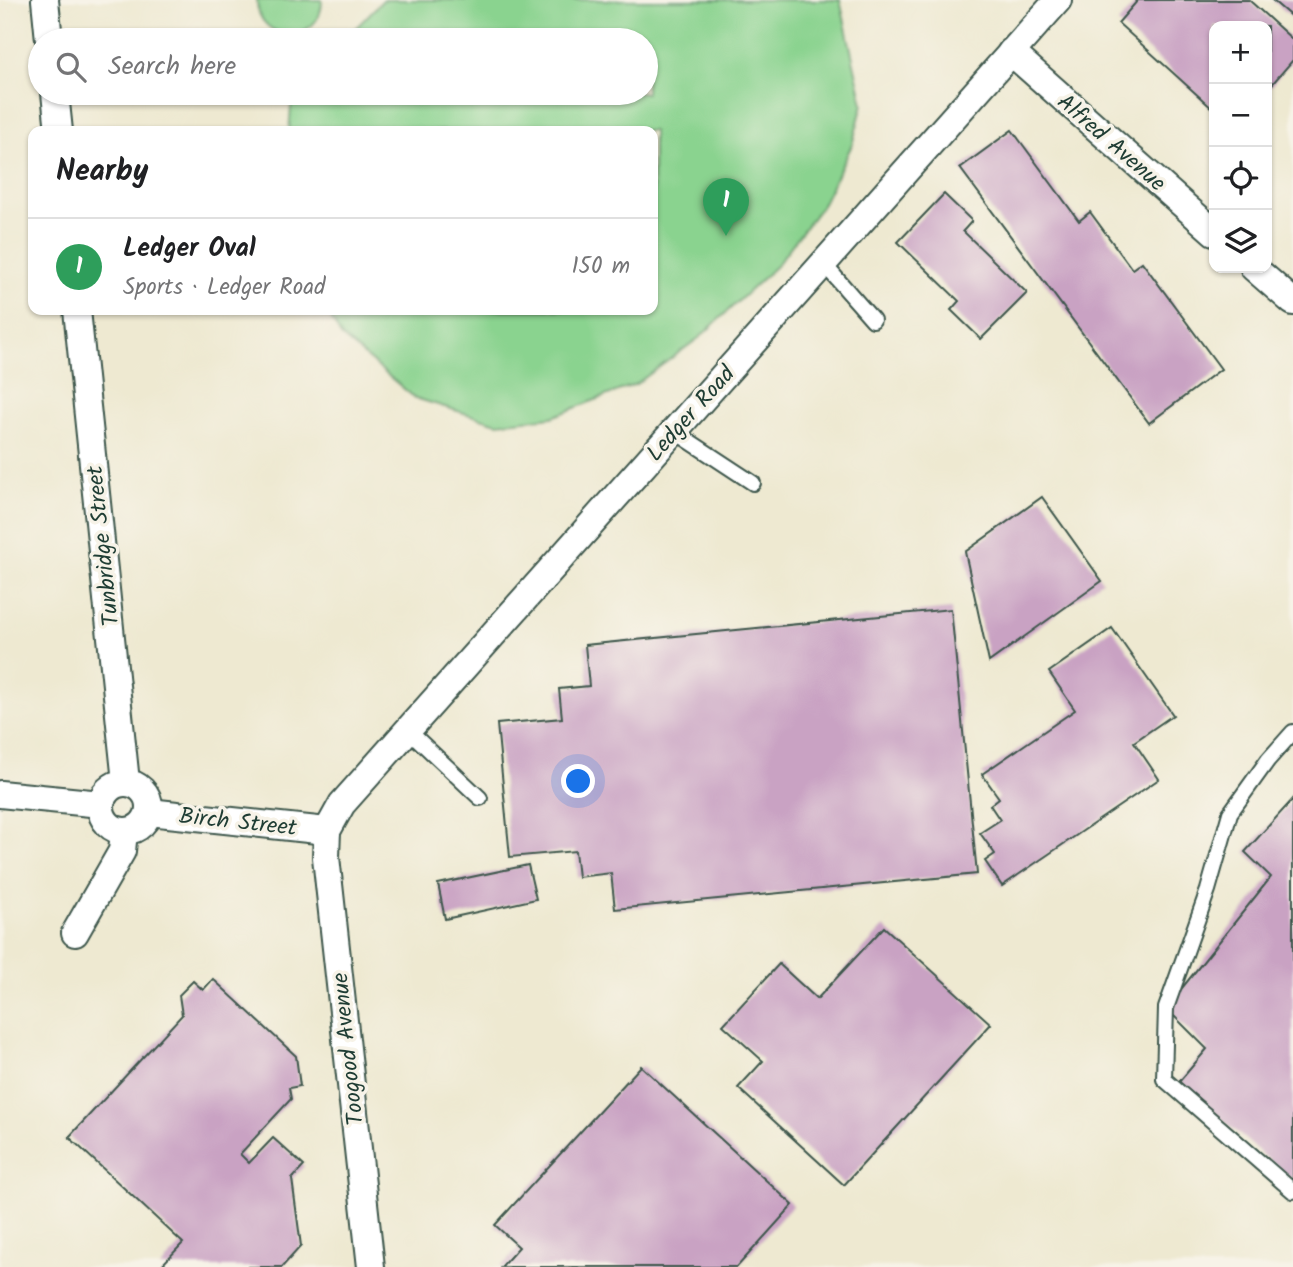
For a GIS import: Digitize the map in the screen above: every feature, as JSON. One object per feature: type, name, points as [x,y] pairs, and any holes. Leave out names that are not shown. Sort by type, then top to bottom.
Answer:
[{"type":"street","points":[[45,0],[48,28]]},
{"type":"street","name":"Ledger Road","points":[[327,831],[342,804],[1058,0]]},
{"type":"street","name":"Alfred Avenue","points":[[1011,52],[1209,228]]},
{"type":"street","points":[[56,105],[58,126]]},
{"type":"street","points":[[1260,273],[1293,302]]},
{"type":"street","name":"Tunbridge Street","points":[[78,315],[126,782]]},
{"type":"street","points":[[126,782],[139,787],[147,795],[149,812],[142,825],[124,832],[107,824],[101,804],[110,788],[126,782]]},
{"type":"street","points":[[0,794],[101,804]]},
{"type":"street","name":"Birch Street","points":[[149,812],[327,831]]},
{"type":"street","name":"Toogood Avenue","points":[[327,831],[326,857],[371,1267]]},
{"type":"street","points":[[75,933],[122,852],[124,832]]},
{"type":"lane","points":[[823,263],[873,320]]},
{"type":"lane","points":[[674,431],[753,483]]},
{"type":"lane","points":[[408,730],[480,798]]},
{"type":"lane","points":[[1293,732],[1268,760],[1230,813],[1208,890],[1166,1008],[1164,1079],[1293,1191]]},
{"type":"green space","points":[[257,0],[322,0],[319,15],[307,28],[272,28],[260,15]]},
{"type":"green space","points":[[383,0],[840,0],[863,104],[852,145],[822,205],[776,266],[699,338],[636,384],[552,417],[497,423],[415,398],[341,336],[329,315],[658,315],[658,126],[289,126],[291,105],[658,105],[658,28],[356,28]]},
{"type":"building","points":[[1138,0],[1249,0],[1293,40],[1293,60],[1272,84],[1272,21],[1209,21],[1209,105],[1118,23]]},
{"type":"building","points":[[1272,0],[1293,0],[1293,18]]},
{"type":"building","points":[[1012,130],[1079,221],[1090,212],[1132,269],[1142,262],[1221,369],[1149,423],[960,168]]},
{"type":"building","points":[[944,194],[972,221],[963,231],[1027,293],[981,339],[951,310],[959,301],[898,242]]},
{"type":"building","points":[[1042,497],[1102,581],[989,662],[965,552]]},
{"type":"building","points":[[951,609],[977,874],[615,909],[611,873],[578,877],[575,851],[510,857],[497,724],[562,718],[559,689],[589,686],[585,645]]},
{"type":"building","points":[[1112,628],[1173,715],[1134,742],[1159,779],[1002,886],[985,861],[995,854],[980,833],[1000,820],[990,805],[999,798],[982,774],[1075,710],[1049,672]]},
{"type":"building","points":[[1293,799],[1293,1181],[1179,1082],[1207,1049],[1166,1008],[1271,877],[1245,852]]},
{"type":"building","points":[[528,865],[536,899],[445,919],[438,884]]},
{"type":"building","points":[[884,927],[991,1024],[844,1185],[738,1088],[763,1061],[723,1025],[779,964],[817,999]]},
{"type":"building","points":[[213,979],[296,1056],[300,1086],[289,1088],[291,1099],[240,1154],[249,1163],[273,1138],[304,1166],[292,1179],[301,1246],[282,1267],[160,1267],[183,1243],[69,1137],[182,1015],[179,995],[193,981],[203,990]]},
{"type":"building","points":[[641,1066],[793,1205],[737,1267],[501,1267],[519,1247],[495,1225]]},
{"type":"place","name":"Ledger Oval","points":[[726,236]]}]
